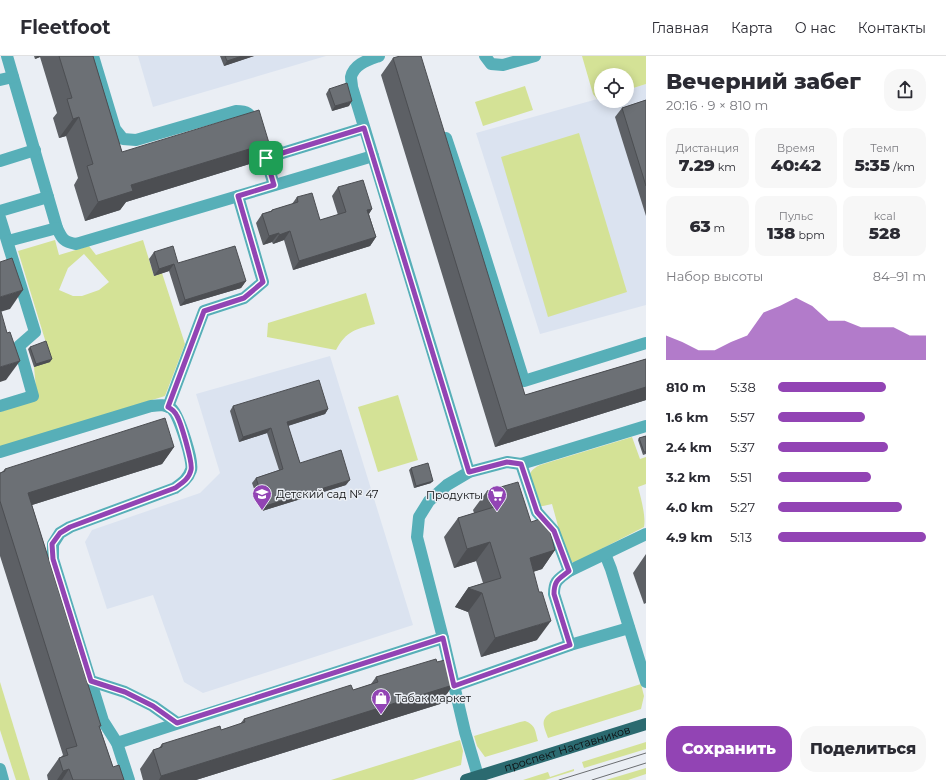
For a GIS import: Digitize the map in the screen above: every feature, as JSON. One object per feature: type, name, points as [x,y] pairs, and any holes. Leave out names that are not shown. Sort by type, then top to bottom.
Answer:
[{"type":"main road","name":"проспект Наставников","points":[[466,780],[646,724]]},
{"type":"street","points":[[7,56],[57,228],[61,237],[68,243],[76,244],[373,156]]},
{"type":"street","points":[[93,56],[115,129],[123,139],[136,140],[236,111],[244,111],[251,115],[256,123],[274,185]]},
{"type":"street","points":[[379,56],[362,62],[355,68],[351,77],[352,87],[469,472]]},
{"type":"street","points":[[485,56],[491,64],[503,66],[535,56]]},
{"type":"street","points":[[0,80],[13,77]]},
{"type":"street","points":[[442,125],[524,381],[646,343]]},
{"type":"street","points":[[266,158],[364,128]]},
{"type":"street","points":[[0,161],[35,150]]},
{"type":"street","points":[[168,407],[204,311],[244,298],[263,282],[238,196]]},
{"type":"street","points":[[0,211],[48,197]]},
{"type":"street","points":[[0,218],[35,332],[19,346],[33,396],[0,406]]},
{"type":"street","points":[[8,241],[57,228]]},
{"type":"street","points":[[0,452],[151,406],[162,404],[172,409],[177,416],[189,453],[192,469],[187,480],[175,488],[70,527],[60,533],[52,544],[53,559],[103,721],[117,743],[129,780]]},
{"type":"street","points":[[478,776],[465,732],[417,537],[419,517],[429,501],[447,485],[469,472],[507,462],[521,464],[646,426]]},
{"type":"street","points":[[521,464],[537,512],[554,531],[569,571]]},
{"type":"street","points":[[570,645],[554,594],[554,585],[569,571],[646,534]]},
{"type":"street","points":[[605,554],[646,682]]},
{"type":"street","points":[[454,686],[570,645],[629,628]]},
{"type":"street","points":[[117,743],[443,638]]},
{"type":"street","points":[[91,681],[125,692],[153,706],[177,723]]},
{"type":"street","points":[[0,769],[3,780]]},
{"type":"shaded area","points":[[138,56],[326,56],[153,107]]},
{"type":"shaded area","points":[[646,84],[646,305],[540,334],[476,133],[594,100],[594,108],[634,108],[634,88]]},
{"type":"shaded area","name":"Детский сад № 47","points":[[330,356],[413,625],[203,693],[184,682],[153,595],[107,609],[85,542],[92,530],[200,493],[220,473],[196,394]]},
{"type":"green space","points":[[582,56],[646,56],[646,84],[634,88],[634,68],[594,68],[594,95]]},
{"type":"green space","points":[[525,86],[533,110],[483,126],[475,102]]},
{"type":"green space","points":[[579,133],[627,292],[548,317],[501,157]]},
{"type":"green space","points":[[55,240],[59,255],[89,246],[96,255],[143,240],[154,276],[162,273],[185,344],[165,396],[0,447],[0,412],[37,399],[34,367],[46,343],[18,251]],"holes":[[[84,254],[109,282],[99,290],[82,296],[73,296],[59,290],[68,268]]]},
{"type":"green space","points":[[366,293],[375,324],[352,332],[344,339],[336,350],[267,337],[268,323]]},
{"type":"green space","points":[[398,395],[418,460],[378,472],[358,407]]},
{"type":"green space","points":[[632,437],[640,459],[646,457],[646,484],[638,487],[644,513],[644,527],[576,562],[571,562],[567,559],[552,504],[539,506],[531,485],[529,477],[530,474],[534,468],[540,465]]},
{"type":"green space","points":[[0,682],[30,780],[16,780],[0,730]]},
{"type":"green space","points":[[641,684],[644,696],[641,709],[548,738],[544,727],[544,721],[545,718],[552,712]]},
{"type":"green space","points":[[525,721],[533,726],[538,741],[485,757],[477,746],[474,736]]},
{"type":"green space","points":[[460,740],[463,751],[461,765],[413,780],[331,780]]},
{"type":"green space","points":[[646,742],[646,749],[584,768],[582,762]]},
{"type":"green space","points":[[646,768],[646,774],[628,780],[606,780]]},
{"type":"green space","points":[[574,769],[574,771],[545,780],[523,780],[548,772],[550,777]]},
{"type":"building","points":[[59,56],[93,56],[122,152],[259,110],[269,143],[131,185],[133,191],[98,202],[87,166],[93,164],[79,117],[73,119],[67,99],[72,98]]},
{"type":"building","points":[[225,56],[242,56],[227,61]]},
{"type":"building","points":[[400,56],[421,56],[525,395],[646,359],[646,387],[507,430],[393,58]]},
{"type":"building","points":[[347,83],[352,101],[335,106],[329,89]]},
{"type":"building","points":[[646,100],[646,186],[622,108],[634,108],[634,104]]},
{"type":"building","points":[[363,180],[372,209],[367,210],[376,237],[299,261],[290,231],[279,235],[279,233],[269,236],[262,214],[298,202],[297,197],[312,193],[320,220],[346,212],[338,187]]},
{"type":"building","points":[[173,246],[178,263],[235,246],[246,281],[185,300],[174,264],[159,269],[154,252]]},
{"type":"building","points":[[12,258],[23,290],[0,297],[0,262]]},
{"type":"building","points":[[0,308],[7,333],[10,332],[20,361],[0,367]]},
{"type":"building","points":[[46,341],[52,359],[36,364],[30,347]]},
{"type":"building","points":[[319,380],[328,409],[287,422],[300,463],[341,450],[350,480],[265,506],[256,478],[283,469],[271,428],[243,437],[233,406]]},
{"type":"building","points":[[165,418],[174,447],[28,493],[101,726],[99,726],[113,767],[119,765],[124,780],[73,780],[69,769],[63,771],[59,758],[68,755],[66,749],[77,746],[0,501],[0,473],[5,471],[5,469]]},
{"type":"building","points":[[646,436],[646,452],[644,452],[639,438]]},
{"type":"building","points":[[428,463],[433,481],[416,486],[411,468]]},
{"type":"building","points":[[518,482],[531,522],[546,517],[555,550],[530,558],[539,592],[542,592],[551,621],[495,638],[482,593],[468,588],[501,578],[490,542],[467,549],[458,518],[494,507],[487,491]]},
{"type":"building","points":[[436,659],[437,662],[445,660],[453,685],[161,776],[153,750],[162,747],[162,744],[220,726],[221,730],[245,722],[244,719],[351,685],[353,690],[378,682],[376,677]]},
{"type":"tram line","points":[[559,780],[646,753]]},
{"type":"tram line","points":[[592,780],[646,763]]},
{"type":"place","name":"Детский сад № 47","points":[[262,511]]},
{"type":"place","name":"Продукты","points":[[497,512]]},
{"type":"place","name":"Табак маркет","points":[[381,715]]},
{"type":"route","points":[[364,128],[469,472],[507,462],[521,464],[537,512],[554,531],[569,571],[554,585],[554,594],[570,645],[454,686],[443,638],[177,723],[153,706],[125,692],[91,681],[53,559],[52,544],[60,533],[70,527],[175,488],[187,480],[192,469],[189,453],[177,416],[172,409],[168,407],[204,311],[244,298],[263,282],[238,196],[274,185],[266,158],[364,128]]}]
